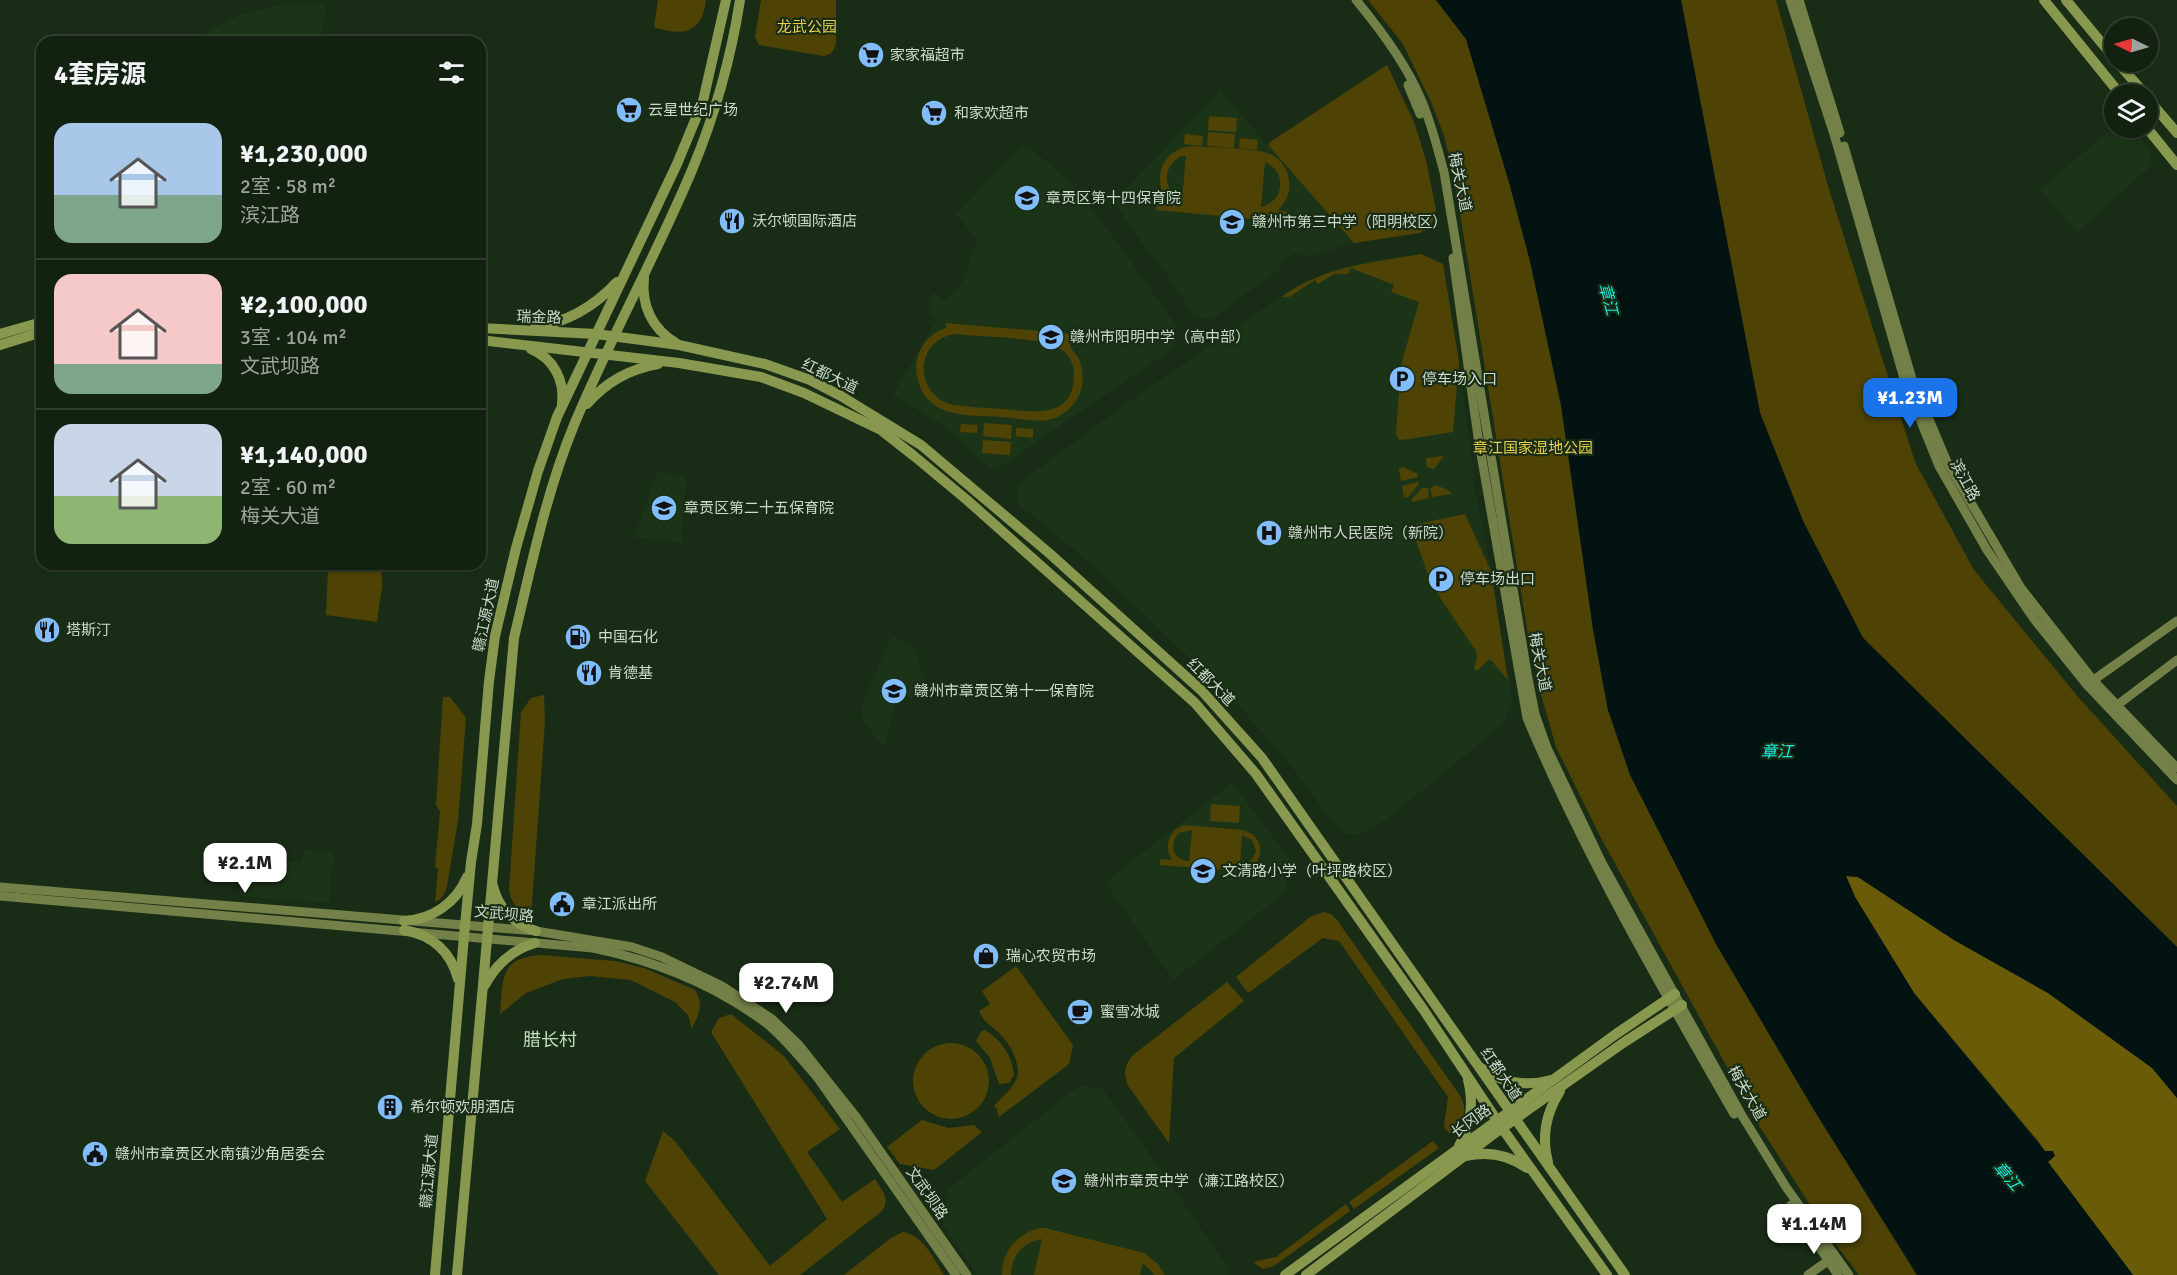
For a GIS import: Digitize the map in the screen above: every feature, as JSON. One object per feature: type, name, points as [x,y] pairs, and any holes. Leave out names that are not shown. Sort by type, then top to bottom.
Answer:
[{"type":"main road","name":"赣江源大道","points":[[435,1275],[464,931],[495,636],[516,548],[538,471],[557,419],[677,164],[704,101],[726,0]]},
{"type":"main road","points":[[457,1275],[514,638],[533,556],[574,424],[693,169],[733,46],[740,0]]},
{"type":"main road","name":"梅关大道","points":[[1348,0],[1372,27],[1403,75],[1428,133],[1436,164],[1450,240],[1478,437],[1527,718],[1540,752],[1596,868],[1678,1007],[1736,1117],[1833,1267],[1849,1275]]},
{"type":"main road","name":"梅关大道","points":[[1356,0],[1400,61],[1420,96],[1444,172],[1535,714],[1547,748],[1602,863],[1671,997]]},
{"type":"main road","name":"滨江路","points":[[1790,0],[1834,134],[1905,382],[1939,466],[1987,550],[2016,594],[2177,780]]},
{"type":"main road","name":"滨江路","points":[[1799,0],[1912,379],[1947,462],[2021,588],[2090,682]]},
{"type":"main road","points":[[2044,0],[2112,84]]},
{"type":"main road","points":[[2066,0],[2104,46]]},
{"type":"main road","points":[[2126,72],[2136,84]]},
{"type":"main road","points":[[2158,111],[2177,133]]},
{"type":"main road","points":[[2155,138],[2177,165]]},
{"type":"main road","points":[[646,268],[643,292],[649,315],[662,333],[680,345]]},
{"type":"main road","points":[[516,331],[552,324],[574,316],[602,297],[625,272]]},
{"type":"main road","points":[[0,334],[36,324]]},
{"type":"main road","name":"瑞金路","points":[[486,328],[596,334]]},
{"type":"main road","points":[[0,345],[36,334]]},
{"type":"main road","name":"红都大道","points":[[596,334],[680,345],[765,364],[810,380],[841,396],[912,440],[1049,553],[1202,691],[1262,759],[1625,1275]]},
{"type":"main road","name":"瑞金路","points":[[486,341],[587,353]]},
{"type":"main road","points":[[513,343],[541,354],[555,369],[562,393],[557,419],[574,424]]},
{"type":"main road","name":"红都大道","points":[[587,353],[679,363],[761,376],[804,393],[881,430],[967,500],[1138,652],[1194,703],[1256,774],[1423,1008],[1500,1124],[1607,1275]]},
{"type":"main road","points":[[574,424],[594,396],[620,377],[648,366],[679,363]]},
{"type":"main road","points":[[2090,682],[2177,621]]},
{"type":"main road","points":[[2113,708],[2177,660]]},
{"type":"main road","name":"滨江路","points":[[2113,708],[2177,768]]},
{"type":"main road","points":[[404,926],[433,914],[451,902],[464,884],[471,862]]},
{"type":"main road","points":[[481,993],[488,978],[505,958],[535,937],[501,907],[494,887],[493,866]]},
{"type":"main road","name":"文武坝路","points":[[0,887],[404,926]]},
{"type":"main road","name":"文武坝路","points":[[0,896],[535,937],[632,947],[662,957],[722,986],[772,1019],[798,1045],[857,1118],[967,1275]]},
{"type":"main road","points":[[404,926],[441,948],[453,964],[460,991]]},
{"type":"main road","name":"文武坝路","points":[[535,937],[658,964],[693,978],[767,1024],[818,1077],[956,1275]]},
{"type":"main road","name":"长冈路","points":[[1285,1271],[1307,1260],[1563,1080],[1671,997]]},
{"type":"main road","name":"长冈路","points":[[1563,1080],[1678,1007]]},
{"type":"main road","points":[[1477,1064],[1491,1074],[1515,1082],[1538,1083],[1563,1080],[1547,1120],[1544,1144],[1550,1168]]},
{"type":"main road","points":[[1465,1071],[1471,1096],[1471,1113],[1460,1153],[1499,1155],[1520,1163],[1535,1174]]},
{"type":"main road","name":"长冈路","points":[[1310,1272],[1460,1153]]},
{"type":"main road","points":[[1808,1275],[1833,1267]]},
{"type":"shaded area","points":[[326,3],[323,36],[200,36],[240,15],[276,6]]},
{"type":"shaded area","name":"赣州市第三中学（阳明校区）","points":[[1220,91],[1354,243],[1308,257],[1297,252],[1280,262],[1280,272],[1275,272],[1211,320],[1193,315],[1156,258],[1151,256],[1114,202]]},
{"type":"shaded area","points":[[2104,135],[2104,138],[2140,138],[2149,149],[2152,165],[2077,232],[2040,189]]},
{"type":"shaded area","name":"赣州市阳明中学（高中部）","points":[[1021,147],[1033,150],[1070,182],[1120,246],[1177,327],[1175,347],[1000,467],[989,467],[943,425],[893,395],[936,321],[928,310],[933,292],[946,301],[962,284],[977,240],[956,214]]},
{"type":"shaded area","name":"赣州市人民医院（新院）","points":[[1421,254],[1443,264],[1459,362],[1476,494],[1512,701],[1504,722],[1377,826],[1359,835],[1344,833],[1332,821],[1285,758],[1232,698],[1089,562],[1018,504],[1018,484],[1116,411],[1295,287],[1335,269],[1387,258]]},
{"type":"shaded area","name":"章贡区第二十五保育院","points":[[657,471],[686,477],[682,542],[634,538]]},
{"type":"shaded area","name":"赣州市章贡区第十一保育院","points":[[892,636],[914,646],[926,685],[912,698],[897,698],[884,748],[861,718],[862,704]]},
{"type":"shaded area","name":"文清路小学（叶坪路校区）","points":[[1232,783],[1290,860],[1284,893],[1173,980],[1105,882]]},
{"type":"shaded area","points":[[303,850],[334,853],[329,903],[239,896],[242,856],[302,863]]},
{"type":"shaded area","points":[[1846,876],[1858,877],[1954,940],[2048,993],[2153,1068],[2177,1098],[2177,1275],[2133,1275],[2048,1162],[2045,1151],[2038,1141],[1914,993],[1855,897]]},
{"type":"shaded area","name":"赣州市章贡中学（濂江路校区）","points":[[1079,1086],[1102,1088],[1229,1269],[1228,1275],[977,1275],[943,1225],[948,1189]]},
{"type":"green space","points":[[658,0],[706,0],[704,11],[695,26],[682,32],[674,32],[654,27]]},
{"type":"green space","name":"龙武公园","points":[[761,0],[836,0],[836,44],[833,51],[823,56],[759,45],[755,37]]},
{"type":"green space","name":"章江国家湿地公园","points":[[1368,0],[1436,0],[1466,39],[1530,261],[1561,405],[1593,629],[1608,710],[1716,944],[1814,1110],[1917,1275],[1859,1275],[1834,1242],[1760,1127],[1601,838],[1556,747],[1540,691],[1528,635],[1454,176],[1444,136],[1432,104],[1403,44]]},
{"type":"green space","points":[[1681,0],[1776,0],[1828,186],[1915,462],[1974,570],[2079,698],[2177,806],[2177,947],[1863,638],[1803,521],[1760,413]]},
{"type":"green space","points":[[1387,65],[1414,122],[1426,160],[1436,210],[1431,226],[1420,233],[1354,243],[1268,145]]},
{"type":"green space","points":[[1209,116],[1237,118],[1236,132],[1208,130]]},
{"type":"green space","points":[[1208,132],[1235,134],[1234,148],[1207,146]]},
{"type":"green space","points":[[1185,134],[1203,136],[1202,146],[1184,144]]},
{"type":"green space","points":[[1240,138],[1258,140],[1257,150],[1239,148]]},
{"type":"green space","points":[[1194,146],[1245,149],[1265,152],[1276,157],[1286,169],[1288,177],[1289,193],[1278,210],[1287,212],[1286,222],[1156,210],[1157,198],[1165,199],[1160,180],[1164,164],[1175,151]],"holes":[[[1181,156],[1186,156],[1182,200],[1175,196],[1168,185],[1167,178],[1170,166]],[[1265,162],[1277,172],[1280,186],[1275,199],[1261,207]]]},
{"type":"green space","points":[[1421,254],[1443,264],[1459,362],[1453,432],[1402,440],[1398,439],[1396,433],[1401,365],[1419,302],[1391,292],[1394,285],[1351,268],[1348,274],[1334,274],[1318,284],[1315,280],[1289,297],[1281,297],[1314,278],[1331,272],[1366,263]]},
{"type":"green space","points":[[946,323],[1072,334],[1071,348],[1079,359],[1082,369],[1082,385],[1079,395],[1066,411],[1056,418],[1046,420],[965,415],[942,409],[924,395],[916,366],[925,342],[936,332],[946,328]],"holes":[[[956,334],[1036,341],[1061,349],[1070,359],[1074,372],[1072,390],[1067,400],[1050,410],[1027,411],[953,405],[940,399],[925,379],[926,356],[932,346],[942,338]]]},
{"type":"green space","points":[[984,423],[1012,425],[1011,439],[983,436]]},
{"type":"green space","points":[[961,424],[978,425],[977,433],[960,432]]},
{"type":"green space","points":[[1016,428],[1033,429],[1033,438],[1016,436]]},
{"type":"green space","points":[[983,440],[1011,442],[1010,455],[982,453]]},
{"type":"green space","points":[[1444,456],[1434,469],[1427,467],[1426,458]]},
{"type":"green space","points":[[1403,467],[1418,474],[1418,477],[1401,481],[1399,468]]},
{"type":"green space","points":[[1418,482],[1419,484],[1408,497],[1404,498],[1402,486]]},
{"type":"green space","points":[[1436,485],[1450,491],[1451,494],[1432,497],[1430,488]]},
{"type":"green space","points":[[1422,488],[1428,488],[1429,498],[1413,502],[1411,500]]},
{"type":"green space","points":[[1465,514],[1491,571],[1508,680],[1490,659],[1477,671],[1474,668],[1477,658],[1476,651],[1439,596],[1429,577],[1414,535],[1413,529],[1417,524]]},
{"type":"green space","points":[[328,570],[381,570],[382,586],[377,622],[326,615]]},
{"type":"green space","points":[[544,695],[545,721],[531,918],[516,907],[509,890],[521,712],[531,698]]},
{"type":"green space","points":[[443,697],[450,697],[466,718],[458,821],[447,886],[442,897],[435,902],[438,868],[435,867],[440,811],[436,805]]},
{"type":"green space","points":[[1211,804],[1240,806],[1239,823],[1210,821]]},
{"type":"green space","points":[[1185,825],[1248,832],[1257,839],[1260,849],[1260,855],[1254,866],[1257,867],[1256,872],[1160,865],[1160,859],[1172,860],[1168,849],[1169,839],[1179,827]],"holes":[[[1192,830],[1189,861],[1179,858],[1173,847],[1179,833]],[[1242,835],[1252,840],[1256,851],[1252,860],[1240,866]]]},
{"type":"green space","points":[[1324,912],[1331,914],[1337,920],[1461,1097],[1464,1108],[1463,1118],[1450,1134],[1444,1127],[1448,1097],[1339,941],[1323,938],[1248,993],[1236,977],[1310,917]]},
{"type":"green space","points":[[540,955],[615,961],[644,968],[695,990],[700,1005],[697,1019],[692,1029],[688,1015],[675,1002],[631,980],[590,976],[563,979],[526,993],[500,1014],[503,981],[510,966],[527,957]]},
{"type":"green space","points":[[1016,966],[1073,1045],[1069,1064],[999,1117],[994,1106],[1016,1080],[1018,1068],[1014,1054],[1006,1042],[985,1021],[979,1011],[990,1004],[982,991]]},
{"type":"green space","points":[[1227,982],[1244,1001],[1174,1058],[1169,1143],[1129,1087],[1125,1074],[1126,1067],[1133,1055]]},
{"type":"green space","points":[[731,1014],[784,1056],[840,1129],[807,1152],[842,1202],[875,1179],[885,1198],[886,1202],[882,1211],[800,1275],[719,1275],[645,1181],[663,1131],[675,1141],[770,1266],[827,1219],[711,1032],[719,1018]]},
{"type":"green space","points":[[985,1030],[1001,1044],[1008,1055],[1014,1075],[1009,1083],[999,1084],[990,1058],[976,1041],[981,1032]]},
{"type":"green space","points":[[951,1043],[965,1046],[978,1054],[986,1067],[989,1081],[986,1095],[978,1108],[965,1116],[951,1119],[937,1116],[924,1108],[916,1095],[913,1081],[916,1067],[924,1054],[937,1046]]},
{"type":"green space","points":[[922,1120],[948,1128],[974,1125],[982,1132],[934,1170],[900,1164],[887,1147]]},
{"type":"green space","points":[[1433,1141],[1439,1148],[1354,1209],[1349,1202]]},
{"type":"green space","points":[[1346,1204],[1350,1211],[1274,1266],[1263,1269],[1254,1263],[1276,1257]]},
{"type":"green space","points":[[1039,1228],[1144,1253],[1158,1264],[1165,1275],[1155,1275],[1143,1263],[1140,1275],[1034,1275],[1042,1239],[1029,1243],[1019,1251],[1013,1262],[1011,1275],[1002,1275],[1005,1258],[1012,1245],[1024,1234]]},
{"type":"green space","points":[[903,1232],[922,1243],[944,1275],[844,1275],[891,1238]]},
{"type":"water","name":"章江","points":[[1436,0],[1681,0],[1760,413],[1803,521],[1863,638],[2177,947],[2177,1098],[2152,1068],[2048,993],[1954,940],[1858,877],[1846,876],[1855,897],[1914,993],[2045,1151],[2053,1151],[2055,1156],[2048,1162],[2133,1275],[1917,1275],[1814,1110],[1716,944],[1630,775],[1608,710],[1593,629],[1561,405],[1530,261],[1466,39]]},
{"type":"place","name":"家家福超市","points":[[871,55]]},
{"type":"place","name":"云星世纪广场","points":[[629,110]]},
{"type":"place","name":"和家欢超市","points":[[934,113]]},
{"type":"place","name":"章贡区第十四保育院","points":[[1027,198]]},
{"type":"place","name":"沃尔顿国际酒店","points":[[732,221]]},
{"type":"place","name":"赣州市第三中学（阳明校区）","points":[[1232,222]]},
{"type":"place","name":"赣州市阳明中学（高中部）","points":[[1051,337]]},
{"type":"place","name":"停车场入口","points":[[1402,379]]},
{"type":"place","name":"章贡区第二十五保育院","points":[[664,508]]},
{"type":"place","name":"赣州市人民医院（新院）","points":[[1269,533]]},
{"type":"place","name":"停车场出口","points":[[1441,579]]},
{"type":"place","name":"塔斯汀","points":[[47,630]]},
{"type":"place","name":"中国石化","points":[[578,637]]},
{"type":"place","name":"肯德基","points":[[589,673]]},
{"type":"place","name":"赣州市章贡区第十一保育院","points":[[894,691]]},
{"type":"place","name":"文清路小学（叶坪路校区）","points":[[1203,871]]},
{"type":"place","name":"章江派出所","points":[[562,904]]},
{"type":"place","name":"瑞心农贸市场","points":[[986,956]]},
{"type":"place","name":"蜜雪冰城","points":[[1080,1012]]},
{"type":"place","name":"希尔顿欢朋酒店","points":[[390,1107]]},
{"type":"place","name":"赣州市章贡区水南镇沙角居委会","points":[[95,1154]]},
{"type":"place","name":"赣州市章贡中学（濂江路校区）","points":[[1064,1181]]},
{"type":"district","name":"腊长村","points":[[550,1040]]}]
